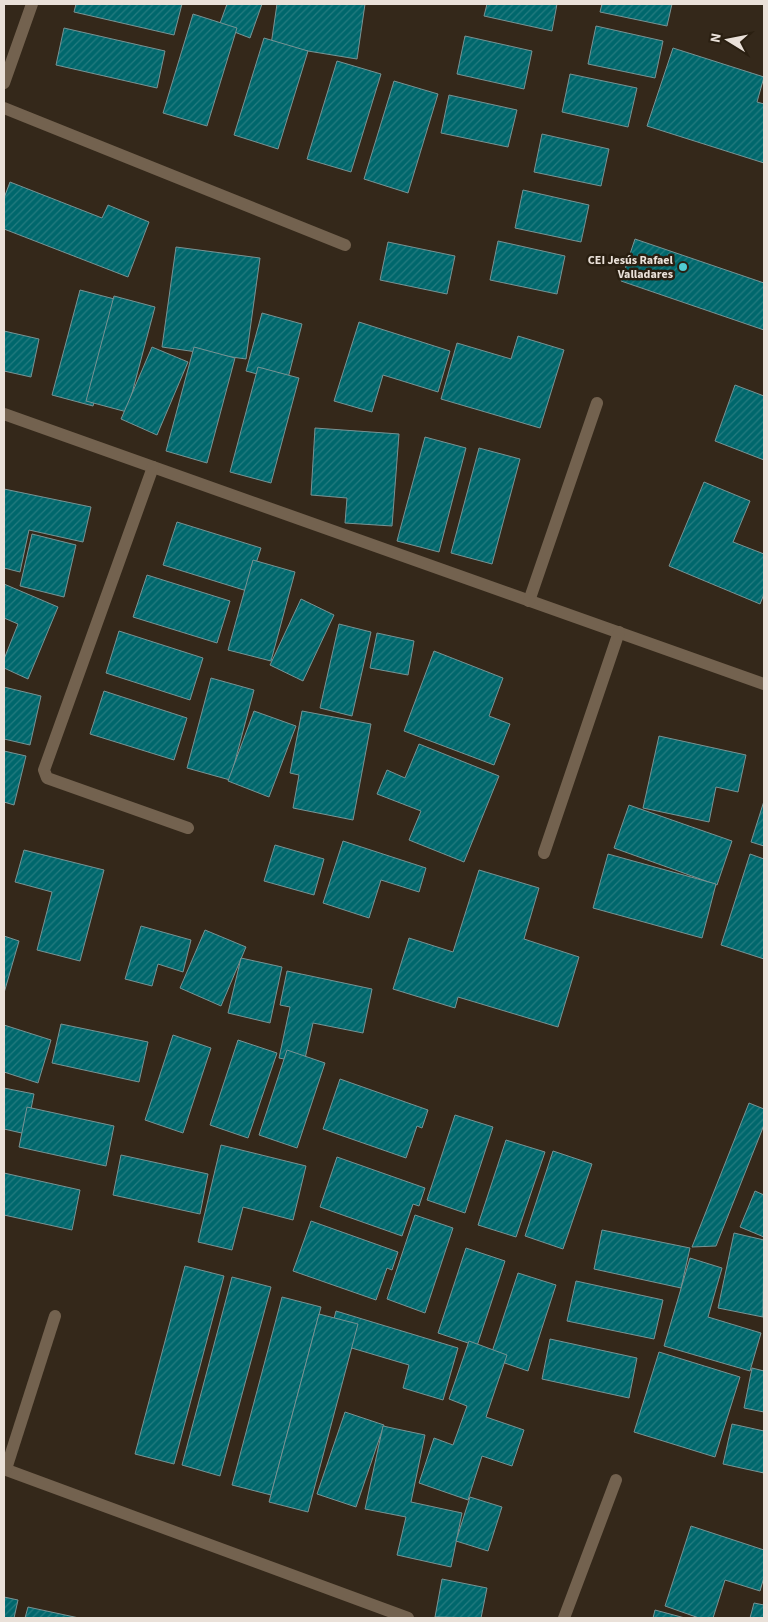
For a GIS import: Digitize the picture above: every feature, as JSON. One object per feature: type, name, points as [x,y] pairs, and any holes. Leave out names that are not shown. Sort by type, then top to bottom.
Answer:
[{"type":"street","points":[[4,83],[32,4]]},
{"type":"street","points":[[4,108],[345,244]]},
{"type":"street","points":[[529,601],[597,402]]},
{"type":"street","points":[[4,414],[764,684]]},
{"type":"street","points":[[153,467],[44,770],[47,778],[54,781],[188,828]]},
{"type":"street","points":[[544,853],[619,632]]},
{"type":"street","points":[[55,1316],[5,1469],[408,1618]]},
{"type":"street","points":[[564,1618],[616,1480]]},
{"type":"building","points":[[76,4],[182,4],[174,35],[74,12]]},
{"type":"building","points":[[227,4],[262,4],[250,38],[219,26]]},
{"type":"building","points":[[277,4],[365,4],[357,59],[271,45]]},
{"type":"building","points":[[487,4],[557,4],[552,31],[484,16]]},
{"type":"building","points":[[602,4],[672,4],[667,26],[600,12]]},
{"type":"building","points":[[193,14],[237,28],[207,126],[163,113]]},
{"type":"building","points":[[596,26],[663,41],[655,78],[588,64]]},
{"type":"building","points":[[64,28],[165,51],[157,88],[56,65]]},
{"type":"building","points":[[465,36],[532,51],[524,89],[457,74]]},
{"type":"building","points":[[264,38],[308,51],[278,149],[234,135]]},
{"type":"building","points":[[673,48],[764,77],[757,102],[764,104],[764,163],[647,126]]},
{"type":"building","points":[[337,61],[381,74],[351,172],[307,159]]},
{"type":"building","points":[[570,74],[637,88],[628,127],[562,112]]},
{"type":"building","points":[[394,81],[438,94],[408,193],[364,179]]},
{"type":"building","points":[[449,95],[517,110],[508,147],[441,133]]},
{"type":"building","points":[[542,134],[609,149],[601,186],[534,172]]},
{"type":"building","points":[[10,182],[102,218],[108,205],[149,222],[128,277],[4,229],[4,198]]},
{"type":"building","points":[[523,190],[589,205],[581,242],[515,228]]},
{"type":"building","points":[[635,239],[764,283],[764,330],[621,281]]},
{"type":"building","points":[[498,241],[565,256],[557,294],[490,280]]},
{"type":"building","points":[[388,242],[455,256],[447,294],[380,280]]},
{"type":"building","points":[[176,247],[260,258],[246,359],[162,347]]},
{"type":"building","points":[[80,290],[122,301],[93,406],[52,395]]},
{"type":"building","points":[[114,296],[155,307],[127,412],[86,401]]},
{"type":"building","points":[[262,313],[302,324],[287,382],[246,371]]},
{"type":"building","points":[[359,322],[450,351],[438,392],[383,375],[372,412],[334,401]]},
{"type":"building","points":[[4,331],[39,339],[31,377],[4,371]]},
{"type":"building","points":[[518,336],[564,350],[540,428],[441,399],[457,343],[511,359]]},
{"type":"building","points":[[152,347],[188,362],[157,435],[121,419]]},
{"type":"building","points":[[194,347],[235,358],[207,463],[166,451]]},
{"type":"building","points":[[258,367],[299,378],[271,483],[230,472]]},
{"type":"building","points":[[735,385],[764,396],[764,460],[715,441]]},
{"type":"building","points":[[315,428],[399,434],[392,526],[345,523],[347,498],[311,495]]},
{"type":"building","points":[[425,437],[466,448],[439,552],[397,541]]},
{"type":"building","points":[[479,448],[520,459],[492,564],[451,553]]},
{"type":"building","points":[[704,482],[750,501],[733,542],[764,554],[764,594],[760,604],[669,566]]},
{"type":"building","points":[[4,489],[91,507],[83,542],[29,530],[20,572],[4,568]]},
{"type":"building","points":[[177,522],[261,548],[247,591],[163,565]]},
{"type":"building","points":[[32,534],[76,545],[64,597],[20,586]]},
{"type":"building","points":[[253,560],[295,572],[271,661],[228,650]]},
{"type":"building","points":[[147,575],[230,601],[217,643],[133,617]]},
{"type":"building","points":[[4,584],[58,607],[28,679],[4,668],[4,659],[18,624],[4,618]]},
{"type":"building","points":[[301,599],[334,615],[303,681],[270,665]]},
{"type":"building","points":[[339,624],[371,632],[352,716],[320,708]]},
{"type":"building","points":[[119,631],[203,658],[190,700],[106,673]]},
{"type":"building","points":[[377,633],[414,641],[408,675],[370,668]]},
{"type":"building","points":[[434,651],[503,678],[489,716],[510,724],[494,765],[404,731]]},
{"type":"building","points":[[211,678],[254,690],[230,780],[187,768]]},
{"type":"building","points":[[4,687],[41,696],[30,745],[4,739]]},
{"type":"building","points":[[104,691],[187,718],[174,760],[90,734]]},
{"type":"building","points":[[254,711],[296,726],[269,797],[228,781]]},
{"type":"building","points":[[302,711],[371,724],[353,820],[293,808],[299,775],[290,773]]},
{"type":"building","points":[[659,736],[746,755],[738,792],[716,787],[709,822],[643,808]]},
{"type":"building","points":[[419,744],[499,776],[464,862],[409,840],[421,811],[377,794],[387,770],[405,778]]},
{"type":"building","points":[[4,751],[26,756],[14,805],[4,802]]},
{"type":"building","points":[[764,801],[764,846],[751,842]]},
{"type":"building","points":[[629,805],[732,841],[717,885],[614,848]]},
{"type":"building","points":[[343,841],[426,868],[419,892],[381,880],[369,918],[323,903]]},
{"type":"building","points":[[275,845],[324,859],[314,895],[264,881]]},
{"type":"building","points":[[24,850],[104,870],[80,961],[37,950],[52,892],[15,882]]},
{"type":"building","points":[[608,854],[716,884],[702,938],[593,908]]},
{"type":"building","points":[[750,854],[764,859],[764,959],[721,945]]},
{"type":"building","points":[[479,870],[539,888],[524,939],[579,957],[558,1027],[458,997],[455,1008],[393,989],[409,938],[453,952]]},
{"type":"building","points":[[141,926],[191,940],[183,972],[158,964],[152,986],[125,979]]},
{"type":"building","points":[[205,930],[246,947],[221,1006],[180,988]]},
{"type":"building","points":[[4,936],[19,941],[4,993]]},
{"type":"building","points":[[241,958],[282,967],[270,1023],[228,1013]]},
{"type":"building","points":[[287,971],[372,989],[363,1033],[313,1023],[304,1063],[279,1058],[290,1007],[280,1005]]},
{"type":"building","points":[[61,1024],[148,1042],[139,1082],[52,1063]]},
{"type":"building","points":[[4,1025],[51,1040],[38,1083],[4,1072]]},
{"type":"building","points":[[173,1035],[211,1048],[183,1133],[145,1120]]},
{"type":"building","points":[[238,1040],[277,1053],[248,1138],[210,1125]]},
{"type":"building","points":[[287,1050],[325,1063],[297,1148],[259,1135]]},
{"type":"building","points":[[340,1079],[428,1110],[422,1128],[417,1126],[406,1158],[323,1129]]},
{"type":"building","points":[[4,1088],[34,1094],[26,1134],[4,1129]]},
{"type":"building","points":[[749,1103],[764,1109],[764,1125],[716,1246],[692,1247]]},
{"type":"building","points":[[27,1107],[114,1126],[106,1166],[19,1147]]},
{"type":"building","points":[[455,1115],[493,1127],[465,1213],[427,1200]]},
{"type":"building","points":[[506,1140],[545,1152],[516,1237],[478,1225]]},
{"type":"building","points":[[221,1145],[306,1166],[293,1220],[243,1207],[232,1250],[198,1242]]},
{"type":"building","points":[[553,1151],[592,1164],[563,1249],[525,1236]]},
{"type":"building","points":[[121,1155],[208,1174],[200,1214],[113,1195]]},
{"type":"building","points":[[337,1157],[425,1188],[419,1206],[413,1204],[402,1236],[320,1207]]},
{"type":"building","points":[[4,1173],[80,1190],[72,1230],[4,1215]]},
{"type":"building","points":[[755,1191],[764,1195],[764,1237],[740,1227]]},
{"type":"building","points":[[415,1215],[453,1228],[425,1313],[387,1299]]},
{"type":"building","points":[[311,1221],[398,1252],[392,1270],[387,1268],[376,1300],[293,1271]]},
{"type":"building","points":[[602,1230],[690,1248],[681,1288],[594,1269]]},
{"type":"building","points":[[734,1233],[764,1240],[763,1317],[718,1308]]},
{"type":"building","points":[[466,1248],[505,1261],[477,1346],[438,1333]]},
{"type":"building","points":[[690,1258],[722,1268],[708,1317],[761,1333],[750,1371],[664,1346]]},
{"type":"building","points":[[185,1266],[224,1276],[174,1464],[135,1454]]},
{"type":"building","points":[[518,1273],[556,1285],[528,1371],[490,1358]]},
{"type":"building","points":[[232,1277],[271,1287],[220,1476],[182,1465]]},
{"type":"building","points":[[576,1281],[663,1300],[654,1339],[567,1321]]},
{"type":"building","points":[[282,1297],[321,1307],[271,1495],[232,1485]]},
{"type":"building","points":[[336,1311],[458,1348],[443,1400],[403,1388],[409,1365],[328,1341]]},
{"type":"building","points":[[319,1314],[358,1324],[308,1512],[269,1502]]},
{"type":"building","points":[[550,1339],[637,1358],[629,1398],[542,1379]]},
{"type":"building","points":[[469,1341],[507,1355],[486,1417],[524,1430],[512,1466],[482,1456],[468,1500],[419,1483],[434,1438],[453,1445],[467,1406],[449,1399]]},
{"type":"building","points":[[659,1352],[740,1377],[715,1457],[634,1432]]},
{"type":"building","points":[[752,1368],[764,1371],[764,1412],[744,1408]]},
{"type":"building","points":[[345,1412],[384,1425],[356,1507],[317,1494]]},
{"type":"building","points":[[732,1424],[764,1431],[764,1473],[723,1464]]},
{"type":"building","points":[[383,1426],[425,1435],[411,1502],[462,1513],[451,1567],[397,1555],[406,1517],[365,1509]]},
{"type":"building","points":[[470,1497],[502,1507],[488,1551],[456,1541]]},
{"type":"building","points":[[691,1526],[764,1550],[764,1577],[760,1591],[725,1580],[713,1618],[699,1618],[665,1606]]},
{"type":"building","points":[[442,1579],[487,1588],[481,1618],[435,1617]]},
{"type":"building","points":[[4,1597],[18,1600],[14,1618],[4,1618]]},
{"type":"building","points":[[754,1603],[764,1605],[764,1618],[750,1618]]},
{"type":"building","points":[[28,1607],[79,1618],[25,1618]]},
{"type":"building","points":[[655,1610],[685,1618],[653,1618]]},
{"type":"place","name":"CEI Jesús Rafael Valladares","points":[[683,267]]}]
